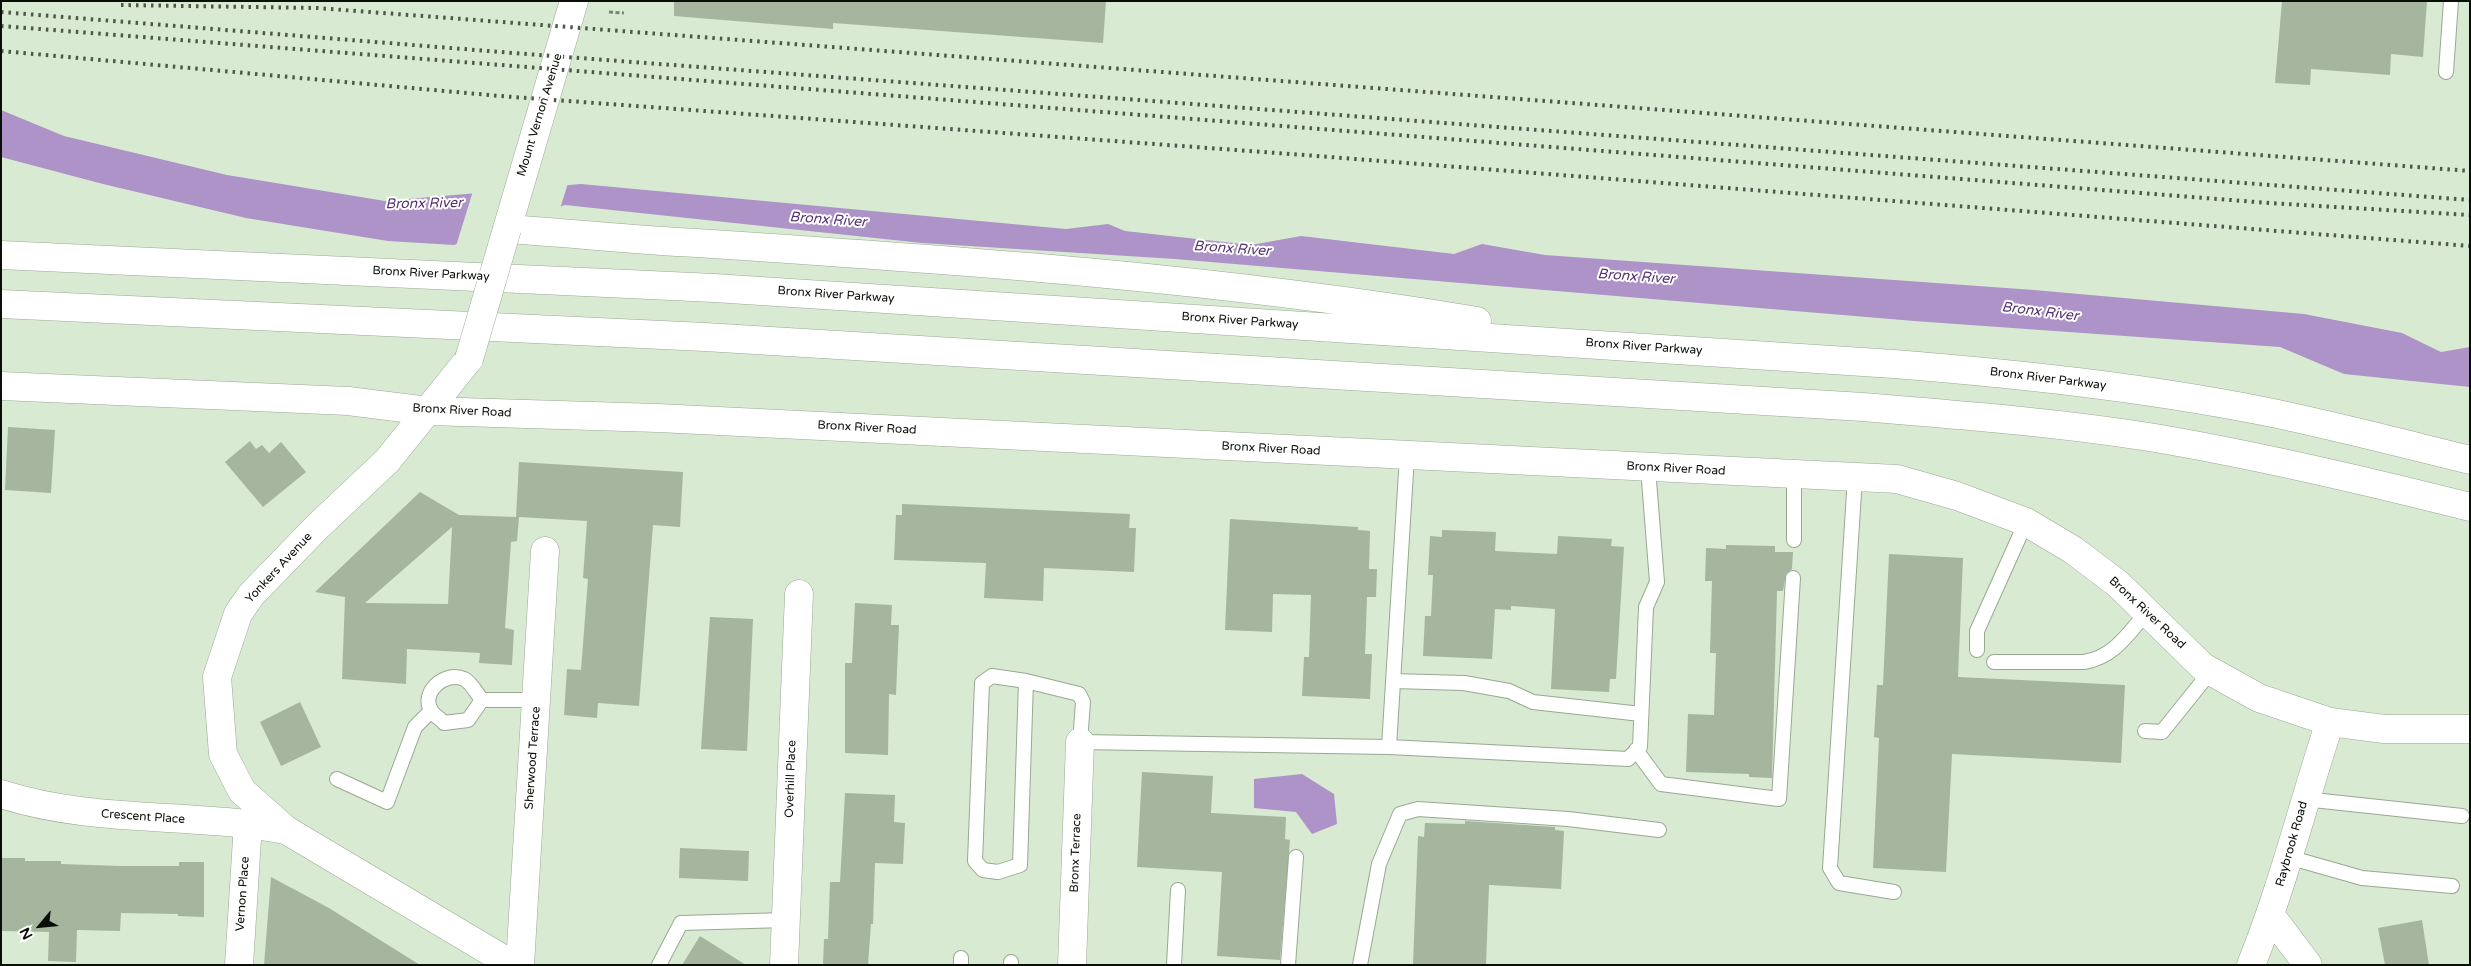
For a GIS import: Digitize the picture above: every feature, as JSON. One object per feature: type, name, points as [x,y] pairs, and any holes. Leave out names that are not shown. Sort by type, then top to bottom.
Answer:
[{"type":"main road","name":"Mount Vernon Avenue","points":[[507,229],[574,1]]},
{"type":"main road","points":[[507,229],[915,258],[1176,280],[1324,297],[1626,346]]},
{"type":"main road","name":"Yonkers Avenue","points":[[507,229],[469,359],[387,461],[272,571],[251,594],[238,614],[218,677],[224,754],[242,792],[286,830],[513,965]]},
{"type":"main road","name":"Bronx River Parkway","points":[[1,255],[732,289],[1894,364],[2082,382],[2263,412],[2470,460]]},
{"type":"main road","points":[[1,304],[705,337],[1892,409],[2054,425],[2147,437],[2268,460],[2470,507]]},
{"type":"main road","name":"Bronx River Road","points":[[1,386],[348,401],[428,411],[668,418],[1897,479],[1957,496],[2026,522],[2073,550],[2110,578],[2203,667],[2259,698],[2330,722],[2384,729],[2470,729]]},
{"type":"main road","name":"Sherwood Terrace","points":[[520,965],[545,551]]},
{"type":"main road","name":"Overhill Place","points":[[784,965],[799,594]]},
{"type":"main road","name":"Raybrook Road","points":[[2251,965],[2271,916],[2304,799],[2330,722]]},
{"type":"main road","name":"Bronx Terrace","points":[[1072,965],[1080,742]]},
{"type":"main road","name":"Crescent Place","points":[[1,794],[75,812],[248,823],[286,830]]},
{"type":"main road","name":"Vernon Place","points":[[239,965],[248,823]]},
{"type":"main road","points":[[2271,916],[2308,965]]},
{"type":"lane","points":[[2446,72],[2451,1]]},
{"type":"lane","points":[[1389,747],[1407,456]]},
{"type":"lane","points":[[1026,681],[1020,865],[998,872],[984,870],[975,861],[982,683],[992,676],[1026,681],[1079,694],[1083,702],[1080,742],[1389,747],[1628,759],[1640,747],[1646,607],[1657,582],[1648,468]]},
{"type":"lane","points":[[1794,474],[1794,540]]},
{"type":"lane","points":[[1855,477],[1830,868],[1839,883],[1894,892]]},
{"type":"lane","points":[[1978,650],[1977,631],[2026,522]]},
{"type":"lane","points":[[1636,750],[1661,784],[1779,799],[1793,578]]},
{"type":"lane","points":[[1994,662],[2084,662],[2097,660],[2109,654],[2147,612]]},
{"type":"lane","points":[[2145,731],[2162,732],[2211,671]]},
{"type":"lane","points":[[457,677],[466,680],[482,700],[468,720],[444,723],[431,711],[428,697],[433,686],[443,680],[457,677]]},
{"type":"lane","points":[[1393,681],[1464,683],[1509,691],[1533,702],[1641,714]]},
{"type":"lane","points":[[482,700],[536,700]]},
{"type":"lane","points":[[337,779],[387,802],[415,727],[431,711]]},
{"type":"lane","points":[[2304,799],[2462,816]]},
{"type":"lane","points":[[1360,965],[1378,864],[1400,814],[1418,809],[1568,819],[1659,830]]},
{"type":"lane","points":[[1288,965],[1296,857]]},
{"type":"lane","points":[[2288,857],[2362,878],[2452,886]]},
{"type":"lane","points":[[1174,965],[1178,890]]},
{"type":"lane","points":[[659,965],[681,923],[786,920]]},
{"type":"path","points":[[609,12],[624,13]]},
{"type":"water","name":"Bronx River","points":[[1,110],[64,136],[227,175],[385,201],[581,184],[1066,229],[1108,224],[1125,231],[1251,245],[1301,236],[1454,254],[1482,244],[1545,255],[2034,290],[2304,314],[2402,333],[2441,352],[2470,347],[2470,387],[2344,374],[2280,347],[1914,321],[1175,259],[922,243],[565,205],[454,245],[388,241],[246,218],[103,184],[1,157]]},
{"type":"water","points":[[1302,774],[1334,794],[1337,824],[1312,834],[1296,812],[1254,808],[1254,779]]},
{"type":"pier","points":[[568,183],[560,209],[456,246],[473,191]]},
{"type":"building","points":[[674,1],[1106,1],[1103,43],[833,23],[833,29],[674,16]]},
{"type":"building","points":[[2282,1],[2427,1],[2423,57],[2391,54],[2390,75],[2311,69],[2310,85],[2275,83]]},
{"type":"building","points":[[8,427],[55,430],[51,493],[5,490]]},
{"type":"building","points":[[250,441],[256,449],[262,445],[269,453],[281,442],[306,472],[263,507],[225,462]]},
{"type":"building","points":[[519,462],[683,472],[680,527],[653,525],[639,706],[598,703],[597,718],[564,715],[567,669],[581,670],[588,579],[583,578],[587,521],[519,517],[517,541],[511,542],[505,628],[514,630],[512,665],[479,663],[480,653],[407,649],[406,684],[342,679],[345,597],[315,592],[420,492],[459,515],[516,517]],"holes":[[[452,527],[448,604],[365,603]]]},
{"type":"building","points":[[902,504],[1130,514],[1129,528],[1136,528],[1134,572],[1044,568],[1043,601],[984,598],[986,563],[894,560],[896,515],[902,515]]},
{"type":"building","points":[[1230,519],[1358,527],[1358,530],[1370,531],[1369,569],[1377,569],[1376,597],[1367,597],[1365,654],[1372,654],[1370,699],[1302,696],[1304,657],[1309,657],[1311,595],[1273,594],[1272,632],[1225,630]]},
{"type":"building","points":[[1442,530],[1496,532],[1495,551],[1557,554],[1558,536],[1612,539],[1611,546],[1624,547],[1616,679],[1610,679],[1609,692],[1551,689],[1555,609],[1511,606],[1511,610],[1495,609],[1492,659],[1423,656],[1425,616],[1431,616],[1433,575],[1428,575],[1430,536],[1442,537]]},
{"type":"building","points":[[1726,545],[1775,546],[1775,552],[1793,552],[1792,569],[1786,574],[1783,591],[1777,591],[1772,778],[1749,777],[1749,774],[1686,772],[1688,714],[1714,715],[1716,653],[1710,653],[1712,581],[1705,581],[1706,548],[1726,549]]},
{"type":"building","points":[[1889,554],[1963,558],[1958,677],[2125,685],[2121,763],[1952,754],[1946,872],[1873,868],[1879,738],[1874,737],[1877,685],[1883,685]]},
{"type":"building","points":[[855,603],[892,605],[891,625],[899,625],[896,695],[889,694],[888,755],[845,753],[845,663],[852,663]]},
{"type":"building","points":[[710,617],[753,619],[747,751],[701,749]]},
{"type":"building","points":[[300,702],[321,747],[281,766],[260,722]]},
{"type":"building","points":[[1142,772],[1213,776],[1211,813],[1286,817],[1285,839],[1290,840],[1280,960],[1217,956],[1222,872],[1137,867]]},
{"type":"building","points":[[845,793],[895,795],[894,822],[905,823],[903,864],[875,863],[873,924],[871,924],[868,965],[823,965],[824,939],[828,939],[830,882],[840,882]]},
{"type":"building","points":[[1465,821],[1555,827],[1555,830],[1564,831],[1561,889],[1489,885],[1486,965],[1413,965],[1418,836],[1424,837],[1425,823],[1465,824]]},
{"type":"building","points":[[680,848],[749,851],[748,881],[679,878]]},
{"type":"building","points":[[1,858],[25,858],[25,861],[61,861],[61,864],[121,866],[179,866],[179,862],[204,862],[204,917],[178,916],[178,914],[121,913],[120,931],[77,930],[76,962],[48,961],[49,932],[1,931]]},
{"type":"building","points":[[271,877],[329,908],[420,965],[264,965]]},
{"type":"building","points":[[2422,920],[2429,965],[2385,965],[2378,928]]},
{"type":"building","points":[[700,936],[746,965],[682,965]]},
{"type":"railway","points":[[121,5],[317,8],[2470,171]]},
{"type":"railway","points":[[1,12],[513,53],[2470,200]]},
{"type":"railway","points":[[1,26],[2269,203],[2470,215]]},
{"type":"railway","points":[[1,51],[500,96],[1304,155],[2470,246]]}]
